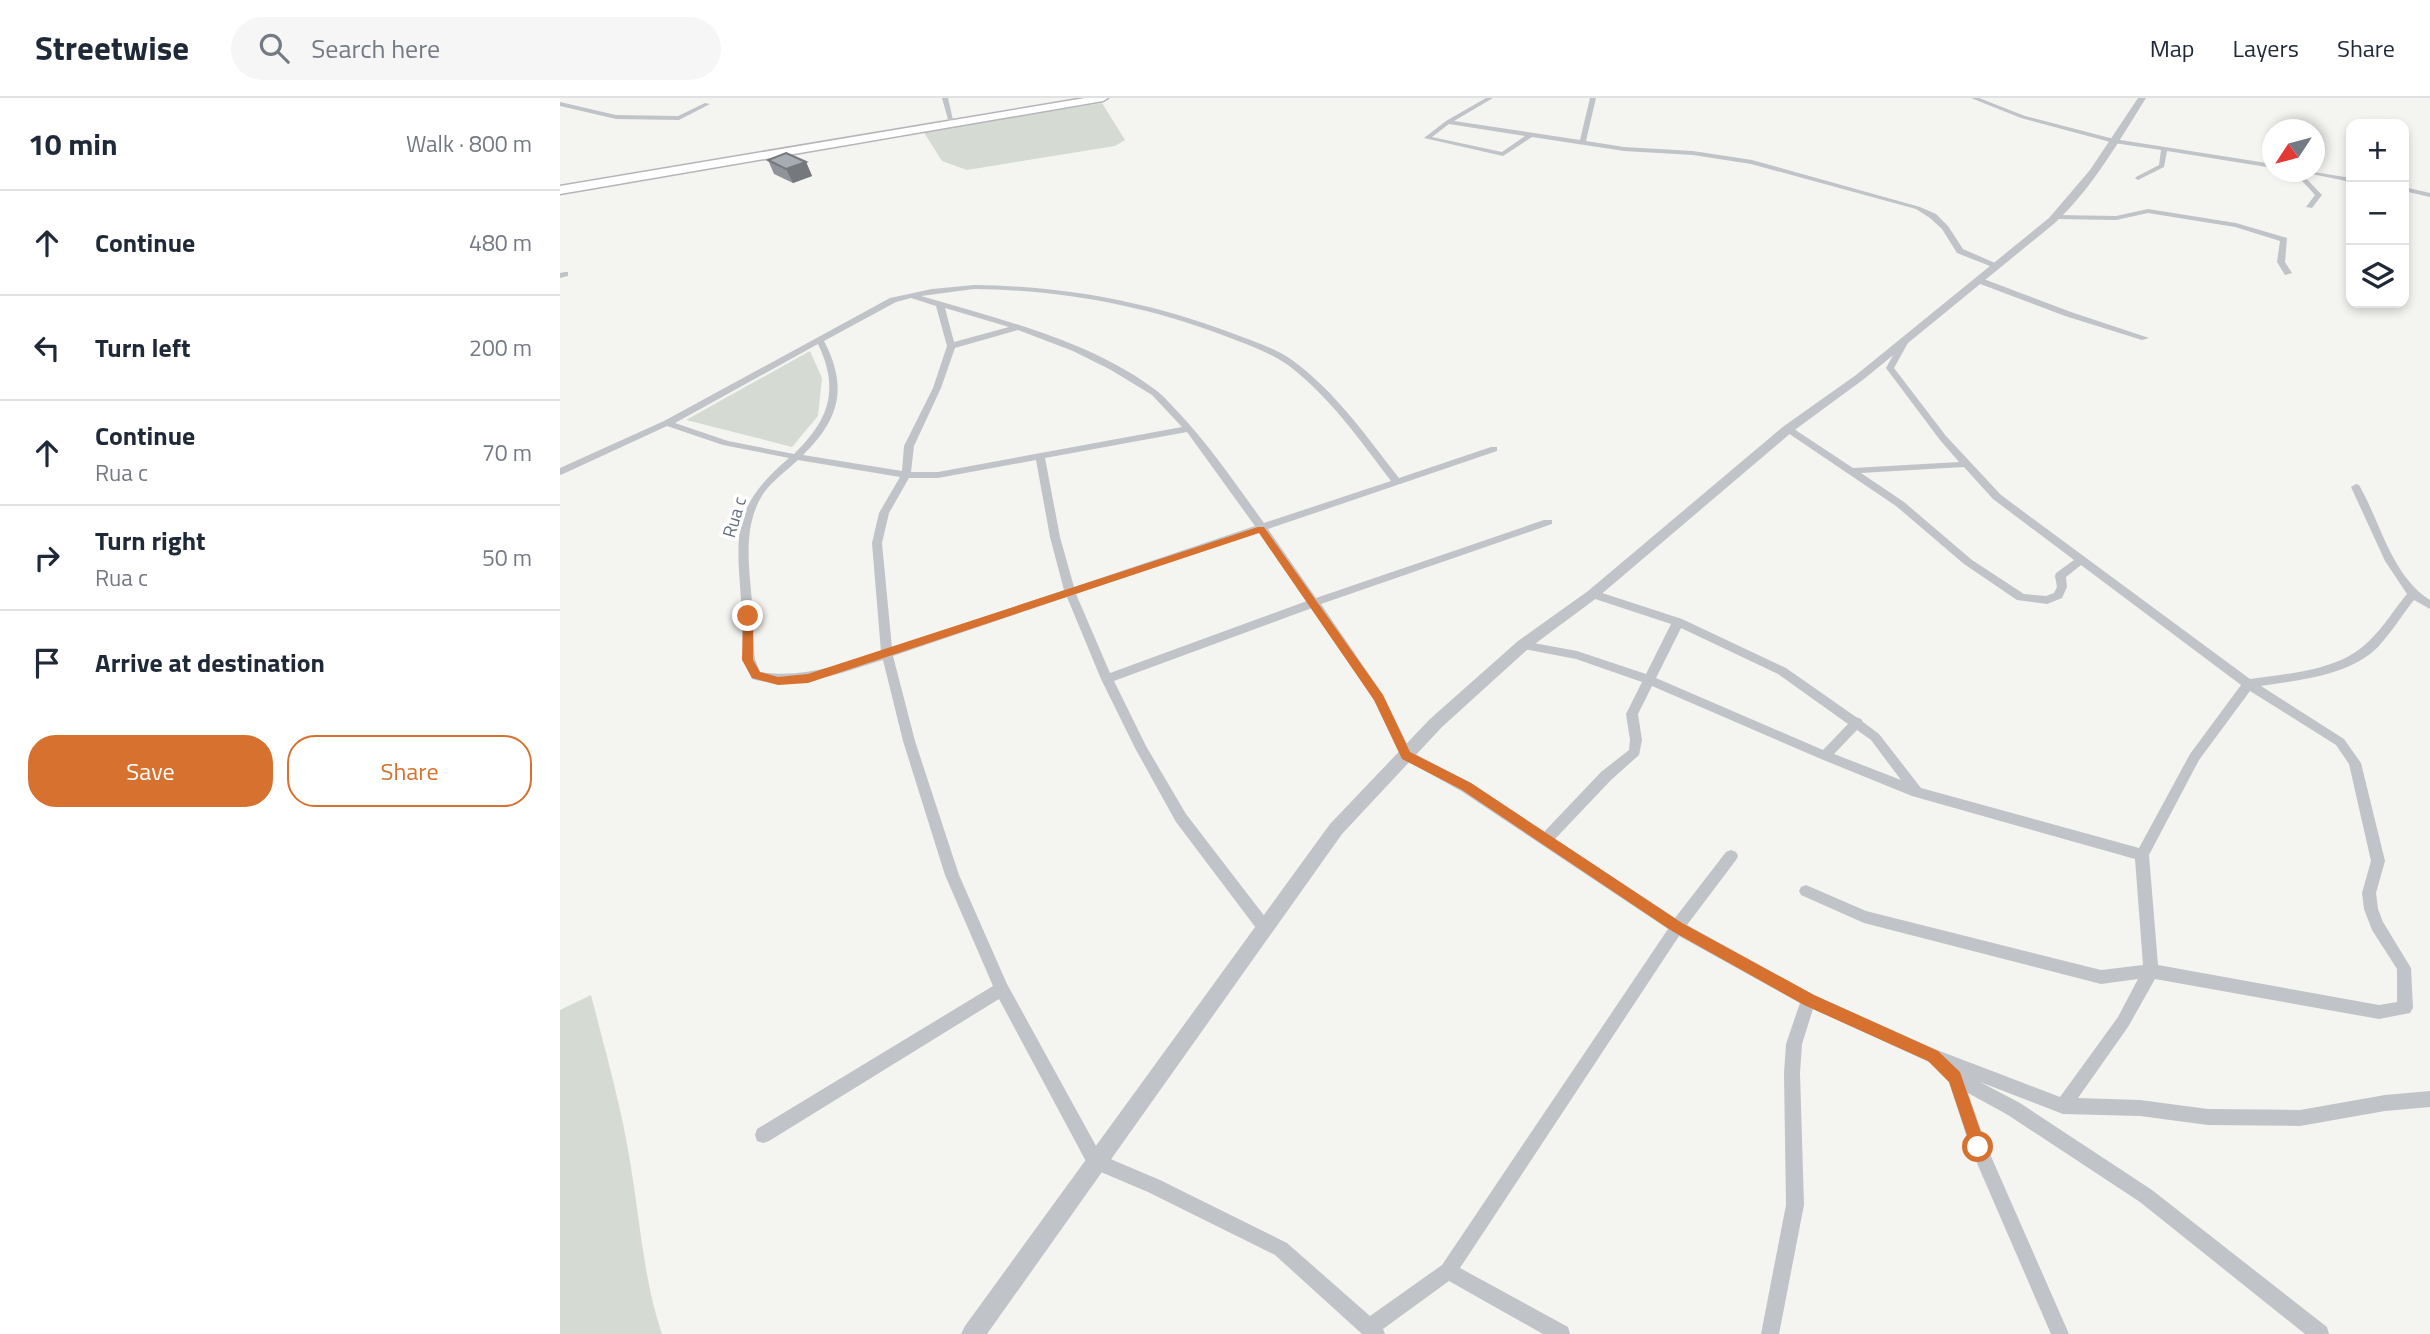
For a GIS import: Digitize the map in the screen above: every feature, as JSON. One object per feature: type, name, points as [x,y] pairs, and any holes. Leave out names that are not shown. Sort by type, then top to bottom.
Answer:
[{"type":"highway","points":[[560,190],[1103,98]]},
{"type":"street","points":[[945,98],[955,122]]},
{"type":"street","points":[[952,98],[955,122]]},
{"type":"street","points":[[1490,98],[1448,122],[1427,138],[1503,154],[1529,136]]},
{"type":"street","points":[[1582,144],[1593,98]]},
{"type":"street","points":[[1973,98],[2023,117],[2114,141],[2262,164]]},
{"type":"street","points":[[973,1334],[1095,1161],[1336,830],[1436,723],[1523,645],[1593,594],[1788,429],[1860,377],[2057,216],[2098,167],[2142,98]]},
{"type":"street","points":[[560,104],[591,111],[596,117],[606,119],[679,118],[694,113],[707,104]]},
{"type":"street","points":[[1448,122],[1582,144],[1693,153],[1752,162],[1902,203],[1933,216],[1945,228],[1960,251],[1998,266]]},
{"type":"street","points":[[2138,178],[2162,166],[2164,150]]},
{"type":"street","points":[[2325,175],[2346,179]]},
{"type":"street","points":[[2307,182],[2319,195],[2310,207]]},
{"type":"street","points":[[2409,190],[2430,195]]},
{"type":"street","points":[[2057,216],[2122,217],[2148,211],[2236,225],[2284,240],[2281,262],[2288,273]]},
{"type":"street","points":[[1978,280],[2068,314],[2145,338]]},
{"type":"street","points":[[560,472],[667,423],[893,300],[958,287],[1045,290],[1114,300],[1192,319],[1270,351],[1290,363],[1337,410],[1397,482]]},
{"type":"street","points":[[909,295],[1018,327],[1076,349],[1114,368],[1154,393],[1189,429],[1225,476],[1379,698],[1406,755],[1466,787],[1677,927],[1809,1000],[1933,1056],[2063,1106],[2140,1108],[2208,1117],[2300,1118],[2385,1103],[2430,1099]]},
{"type":"street","points":[[940,306],[951,346],[937,388],[909,446],[906,475],[884,513],[877,543],[887,654],[909,741],[952,875],[1002,989],[1095,1161],[1154,1186],[1281,1249],[1373,1331],[1448,1271],[1677,927],[1731,856]]},
{"type":"street","points":[[951,346],[1018,327]]},
{"type":"street","name":"Rua c","points":[[820,341],[829,357],[835,377],[834,407],[796,457],[768,480],[753,503],[742,552],[748,616],[747,660],[756,676],[778,681],[808,678],[887,654],[1069,590],[1261,529],[1494,450]]},
{"type":"street","points":[[1807,891],[1864,917],[2101,976],[2151,971],[2379,1012],[2405,1008],[2404,968],[2377,925],[2371,909],[2369,893],[2378,861],[2355,763],[2340,742],[2248,684],[1997,497],[1966,464],[1890,368],[1905,341]]},
{"type":"street","points":[[667,423],[726,443],[906,475],[938,475],[1189,429]]},
{"type":"street","points":[[1788,429],[1822,454],[1853,471],[1935,531],[1968,562],[2021,597],[2047,600],[2058,596],[2062,587],[2060,576],[2081,560]]},
{"type":"street","points":[[1040,458],[1052,525],[1069,590],[1107,679],[1141,748],[1181,818],[1264,927]]},
{"type":"street","points":[[1853,471],[1966,464]]},
{"type":"street","points":[[2356,487],[2390,561],[2413,594],[2430,605]]},
{"type":"street","points":[[1107,679],[1313,603],[1548,522]]},
{"type":"street","points":[[1593,594],[1678,622],[1782,671],[1875,737],[1917,792]]},
{"type":"street","points":[[2063,1106],[2123,1021],[2151,971],[2142,855],[2194,757],[2248,684],[2295,676],[2357,657],[2372,646],[2413,594]]},
{"type":"street","points":[[1546,839],[1606,776],[1634,752],[1636,740],[1632,713],[1678,622]]},
{"type":"street","points":[[1523,645],[1577,655],[1650,680],[1736,715],[1825,756],[1917,792],[2142,855]]},
{"type":"street","points":[[1825,756],[1857,722]]},
{"type":"street","points":[[762,1135],[1002,989]]},
{"type":"street","points":[[1770,1334],[1795,1205],[1792,1073],[1794,1044],[1809,1000]]},
{"type":"street","points":[[1933,1056],[1955,1077],[2014,1109],[2146,1196],[2320,1334]]},
{"type":"street","points":[[1955,1077],[1978,1147],[2060,1334]]},
{"type":"street","points":[[1448,1271],[1561,1334]]},
{"type":"shaded area","points":[[1102,103],[1125,140],[1115,146],[967,170],[942,161],[923,131]]},
{"type":"shaded area","points":[[810,351],[822,378],[818,416],[792,447],[686,420]]},
{"type":"shaded area","points":[[591,995],[622,1119],[646,1270],[662,1334],[560,1334],[560,1010]]},
{"type":"building","points":[[786,153],[806,162],[786,169],[768,160]]},
{"type":"route","points":[[748,616],[747,660],[756,676],[778,681],[808,678],[1261,529],[1379,698],[1406,755],[1466,787],[1677,927],[1809,1000],[1933,1056],[1955,1077],[1978,1147]]}]
